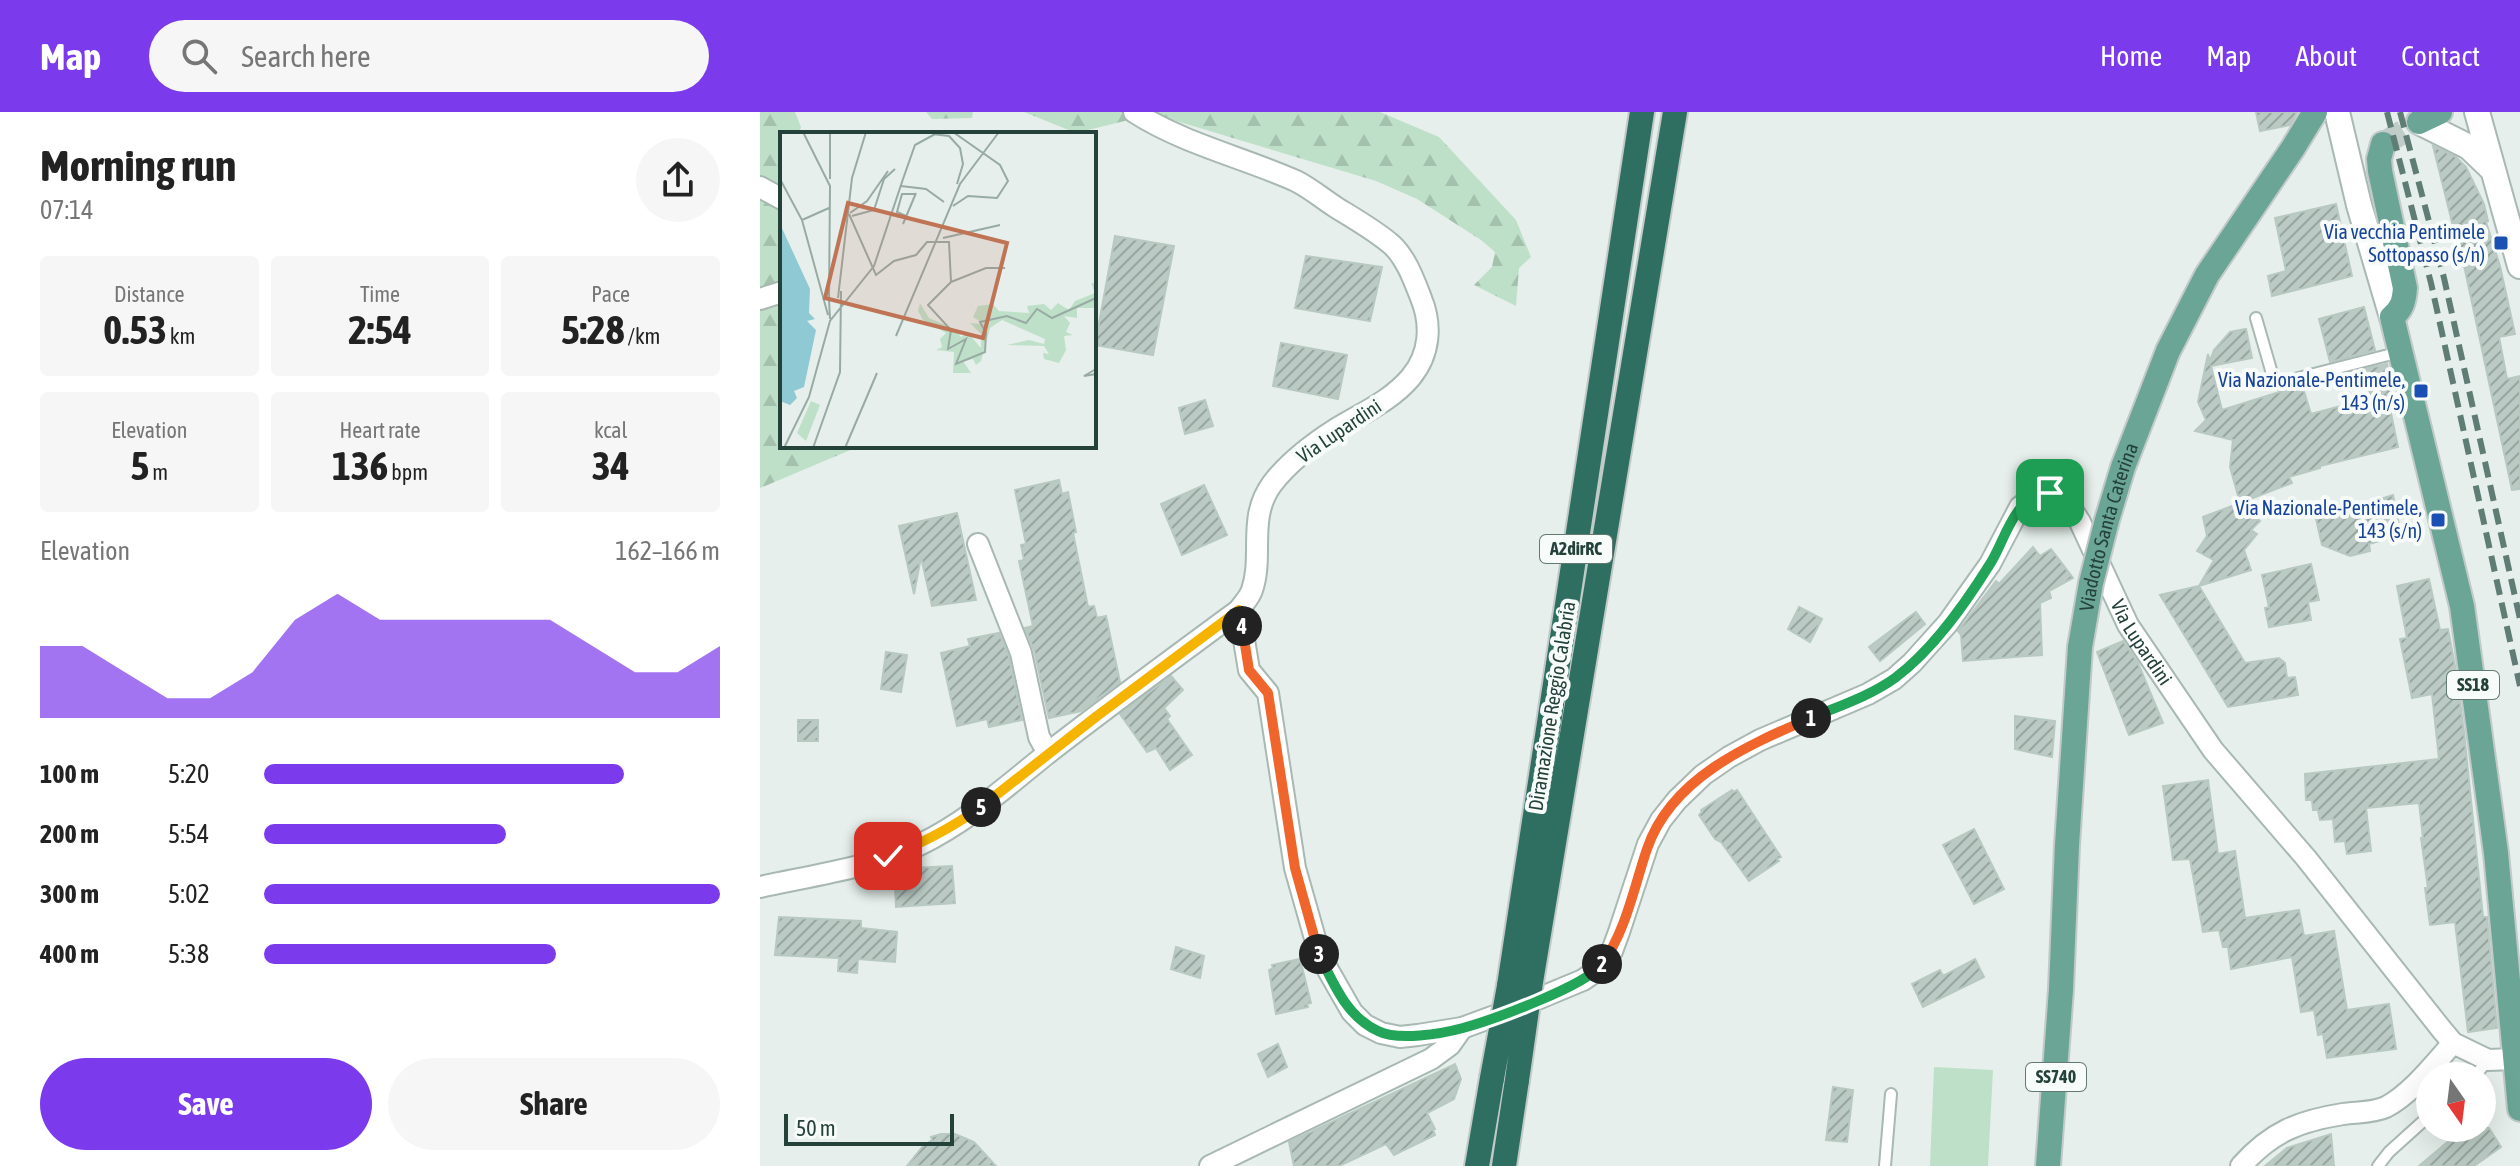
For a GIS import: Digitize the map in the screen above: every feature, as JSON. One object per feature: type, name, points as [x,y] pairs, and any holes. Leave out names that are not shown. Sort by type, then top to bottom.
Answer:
[{"type":"highway","name":"Diramazione Reggio Calabria","points":[[1504,1166],[1517,1080],[1520,984],[1642,112]]},
{"type":"highway","name":"Diramazione Reggio Calabria","points":[[1477,1166],[1492,1078],[1520,984],[1675,112]]},
{"type":"main road","name":"Viadotto Santa Caterina","points":[[2048,1166],[2080,647],[2091,583],[2107,520],[2143,413],[2174,338],[2207,275],[2315,112]]},
{"type":"main road","points":[[2383,144],[2380,171],[2405,288],[2404,301],[2399,312],[2392,317]]},
{"type":"main road","name":"SS18","points":[[2392,317],[2462,606],[2496,853],[2520,1109]]},
{"type":"street","name":"Via Lupardini","points":[[1134,112],[1179,137],[1298,182],[1362,225],[1393,246],[1412,276],[1426,309],[1428,332],[1425,354],[1411,377],[1388,398],[1332,432],[1301,456],[1271,486],[1262,504],[1256,529],[1255,575],[1251,593],[1239,610],[1249,670],[1268,693],[1295,868],[1308,921],[1320,956],[1337,988],[1352,1012],[1365,1025],[1400,1037],[1462,1028],[1562,990],[1599,969],[1612,951],[1648,844],[1677,800],[1703,775],[1729,757],[1760,740],[1868,694],[1894,679],[1948,623],[1990,564],[2020,507],[2039,493],[2050,493],[2059,496],[2074,513],[2128,625],[2213,750],[2306,858],[2453,1043],[2475,1062]]},
{"type":"street","name":"SS18","points":[[2337,112],[2359,205],[2392,317]]},
{"type":"street","points":[[2477,112],[2519,251]]},
{"type":"street","points":[[2428,115],[2492,169]]},
{"type":"street","points":[[760,187],[780,198]]},
{"type":"street","points":[[760,299],[780,293]]},
{"type":"street","points":[[978,544],[1021,653],[1039,737],[1048,753]]},
{"type":"street","points":[[760,887],[842,869],[917,846],[951,827],[1239,610]]},
{"type":"street","points":[[1210,1166],[1431,1059],[1450,1045],[1462,1028]]},
{"type":"street","points":[[2241,1166],[2274,1135],[2306,1121],[2387,1106],[2406,1092],[2453,1043]]},
{"type":"street","name":"Via Lupardini","points":[[2496,1064],[2515,1059]]},
{"type":"lane","points":[[2256,318],[2275,384],[2400,352]]},
{"type":"lane","points":[[1885,1166],[1891,1094]]},
{"type":"lane","points":[[2378,1166],[2416,1128]]},
{"type":"green space","points":[[760,112],[795,112],[801,127],[800,132],[780,132],[780,448],[855,448],[760,488]]},
{"type":"green space","points":[[926,112],[973,112],[972,118],[932,119]]},
{"type":"green space","points":[[1024,112],[1380,112],[1439,137],[1516,220],[1531,257],[1519,268],[1516,306],[1474,285],[1492,267],[1495,252],[1417,199],[1376,181],[1153,114],[1074,132]]},
{"type":"green space","points":[[1934,1067],[1993,1070],[1988,1166],[1930,1166]]},
{"type":"building","points":[[2256,112],[2297,112],[2290,125],[2260,131]]},
{"type":"building","points":[[2433,146],[2456,157],[2466,167],[2484,204],[2486,222],[2500,266],[2515,334],[2499,337],[2507,379],[2520,376],[2520,489],[2512,490],[2459,242]]},
{"type":"building","points":[[2336,204],[2352,276],[2272,296],[2268,276],[2286,271],[2275,218]]},
{"type":"building","points":[[1115,236],[1174,246],[1153,355],[1096,345]]},
{"type":"building","points":[[1306,256],[1382,267],[1370,321],[1295,308]]},
{"type":"building","points":[[2364,307],[2375,350],[2330,362],[2319,319]]},
{"type":"building","points":[[2246,329],[2252,358],[2211,366],[2222,410],[2302,385],[2311,414],[2371,398],[2365,369],[2387,364],[2393,393],[2387,394],[2398,447],[2320,466],[2289,477],[2292,483],[2240,503],[2230,467],[2233,440],[2195,431],[2206,420],[2198,402],[2208,354],[2210,361],[2214,350],[2230,332]]},
{"type":"building","points":[[1281,343],[1347,355],[1338,399],[1273,386]]},
{"type":"building","points":[[1205,400],[1213,426],[1185,434],[1179,408]]},
{"type":"building","points":[[1059,480],[1062,494],[1068,492],[1088,607],[1094,606],[1097,618],[1106,616],[1120,682],[1081,711],[1049,718],[1034,650],[1025,628],[1033,626],[1019,561],[1024,560],[1021,545],[1026,544],[1015,490]]},
{"type":"building","points":[[1204,485],[1227,535],[1182,555],[1161,504]]},
{"type":"building","points":[[2393,495],[2401,535],[2369,544],[2370,551],[2350,556],[2322,545],[2316,519],[2327,515],[2325,509],[2350,501],[2352,508]]},
{"type":"building","points":[[2240,503],[2260,521],[2251,530],[2257,534],[2244,550],[2251,570],[2199,586],[2214,560],[2197,551],[2207,536],[2203,517]]},
{"type":"building","points":[[957,513],[976,600],[932,606],[921,557],[914,594],[899,526]]},
{"type":"building","points":[[2033,547],[2040,556],[2051,549],[2073,578],[2049,591],[2051,598],[2040,603],[2042,655],[1963,661],[1958,631],[1996,581],[1999,584]]},
{"type":"building","points":[[2311,564],[2319,600],[2308,602],[2311,620],[2269,627],[2265,608],[2269,607],[2262,575]]},
{"type":"building","points":[[2429,579],[2440,630],[2448,629],[2455,666],[2483,917],[2487,917],[2497,1028],[2468,1032],[2455,922],[2430,925],[2419,803],[2366,808],[2371,851],[2347,854],[2345,841],[2335,842],[2333,819],[2320,820],[2318,810],[2313,810],[2312,800],[2306,800],[2305,774],[2439,759],[2432,694],[2412,698],[2400,639],[2407,638],[2397,586]]},
{"type":"building","points":[[2199,586],[2245,663],[2279,658],[2285,663],[2287,678],[2295,677],[2298,695],[2228,707],[2160,595]]},
{"type":"building","points":[[1799,607],[1822,619],[1810,642],[1788,629]]},
{"type":"building","points":[[1916,612],[1925,624],[1880,661],[1869,647]]},
{"type":"building","points":[[999,633],[1009,657],[1022,720],[989,727],[987,719],[957,726],[941,653],[970,646],[968,639]]},
{"type":"building","points":[[2123,641],[2138,663],[2163,723],[2129,735],[2097,652]]},
{"type":"building","points":[[886,652],[907,655],[901,692],[881,689]]},
{"type":"building","points":[[1171,676],[1183,690],[1164,708],[1170,716],[1167,719],[1192,755],[1170,770],[1156,748],[1147,752],[1120,714]]},
{"type":"building","points":[[2015,716],[2055,721],[2052,757],[2015,749]]},
{"type":"building","points":[[798,720],[818,720],[818,741],[798,741]]},
{"type":"building","points":[[2208,780],[2218,854],[2235,851],[2245,918],[2299,910],[2304,936],[2334,931],[2347,1010],[2389,1004],[2396,1049],[2327,1058],[2323,1034],[2318,1035],[2314,1010],[2301,1012],[2292,957],[2231,969],[2228,947],[2223,947],[2219,930],[2203,932],[2190,859],[2173,860],[2163,786]]},
{"type":"building","points":[[1732,790],[1737,790],[1781,857],[1749,881],[1699,815],[1701,810]]},
{"type":"building","points":[[1974,829],[2004,889],[1974,904],[1943,845]]},
{"type":"building","points":[[952,866],[955,903],[896,907],[894,869]]},
{"type":"building","points":[[779,917],[861,921],[861,928],[897,932],[895,962],[858,959],[857,973],[838,971],[839,958],[775,955]]},
{"type":"building","points":[[1176,947],[1204,956],[1200,978],[1171,969]]},
{"type":"building","points":[[1300,959],[1311,1003],[1307,1004],[1308,1007],[1276,1014],[1269,970],[1273,968],[1272,965]]},
{"type":"building","points":[[1975,959],[1984,977],[1923,1007],[1912,984],[1940,970],[1943,976]]},
{"type":"building","points":[[1278,1044],[1287,1067],[1268,1077],[1258,1054]]},
{"type":"building","points":[[1455,1064],[1461,1079],[1454,1099],[1427,1113],[1435,1135],[1394,1155],[1386,1144],[1339,1166],[1294,1166],[1289,1142]]},
{"type":"building","points":[[1833,1087],[1853,1090],[1847,1142],[1826,1140]]},
{"type":"building","points":[[955,1134],[974,1142],[996,1166],[907,1166],[932,1140],[931,1137]]},
{"type":"building","points":[[2331,1134],[2334,1166],[2265,1166],[2287,1148]]},
{"type":"building","points":[[2496,1139],[2501,1147],[2474,1166],[2419,1166],[2447,1142],[2496,1142]]},
{"type":"tunnel","points":[[2383,144],[2419,122]]},
{"type":"railway","points":[[2387,112],[2431,283],[2520,686]]},
{"type":"railway","points":[[2400,112],[2444,278],[2520,619]]},
{"type":"place","name":"Via vecchia Pentimele Sottopasso (s/n)","points":[[2501,243]]},
{"type":"place","name":"Via Nazionale-Pentimele, 143 (n/s)","points":[[2421,391]]},
{"type":"place","name":"Via Nazionale-Pentimele, 143 (s/n)","points":[[2438,520]]},
{"type":"route","points":[[888,856],[917,846],[996,796],[1048,753],[1239,610],[1249,670],[1268,693],[1295,868],[1308,921],[1320,956],[1337,988],[1352,1012],[1365,1025],[1381,1033],[1400,1037],[1462,1028],[1562,990],[1599,969],[1612,951],[1648,844],[1677,800],[1703,775],[1729,757],[1760,740],[1868,694],[1894,679],[1948,623],[1990,564],[2020,507],[2039,493],[2050,493]]}]
